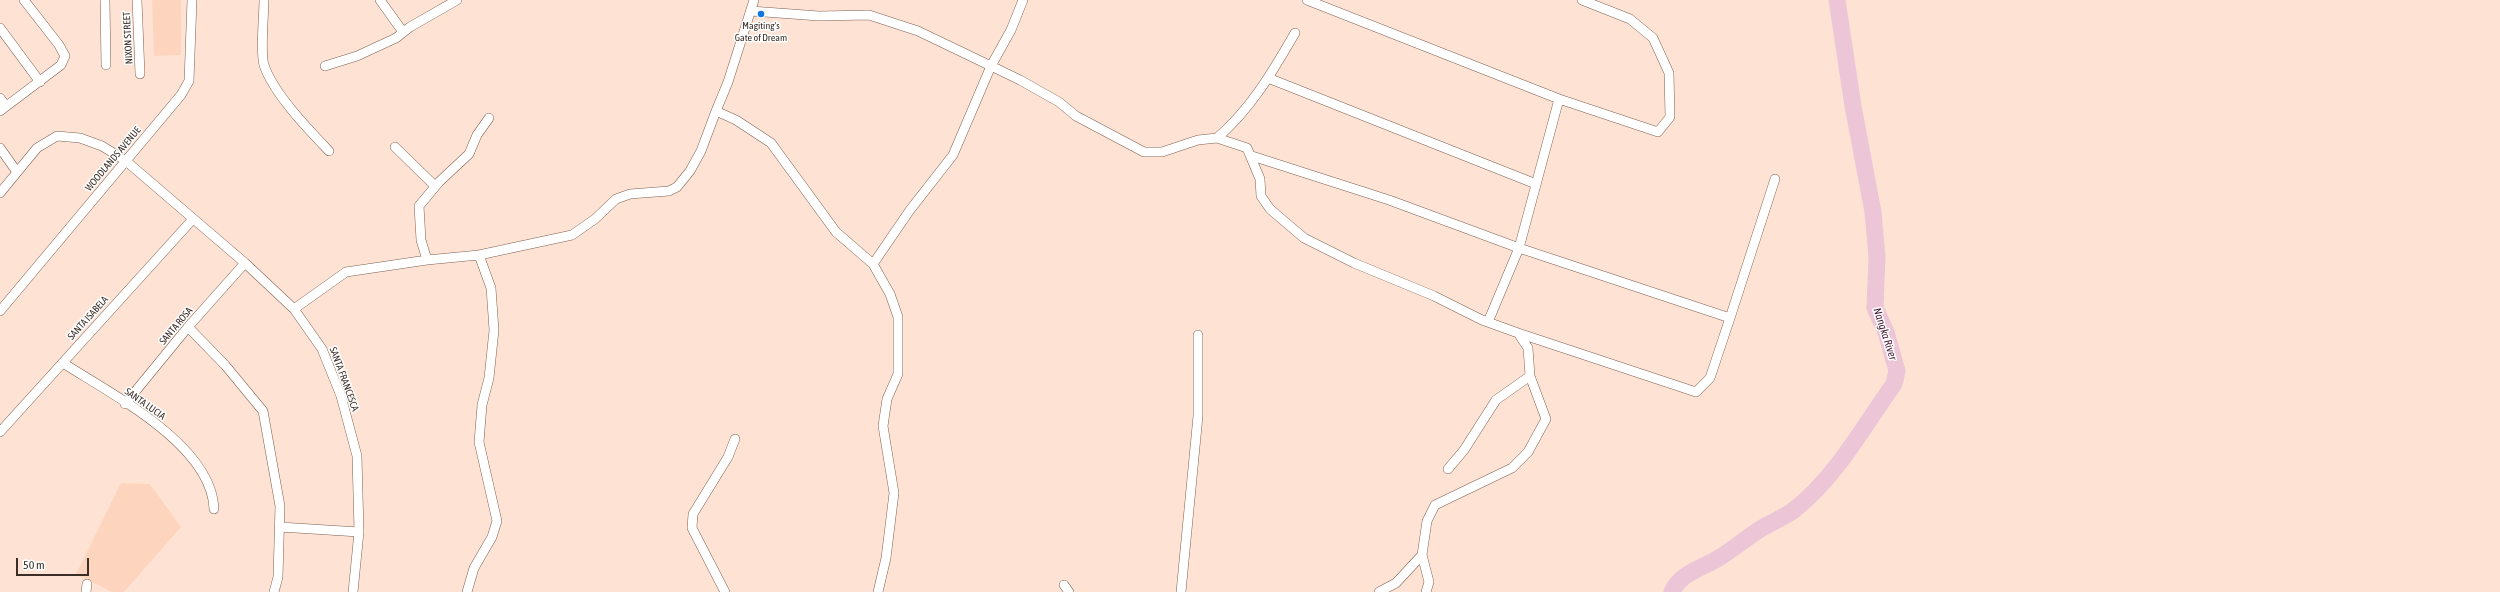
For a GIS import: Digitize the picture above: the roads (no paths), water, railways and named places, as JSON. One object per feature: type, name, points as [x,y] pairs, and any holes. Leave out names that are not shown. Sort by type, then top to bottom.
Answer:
[{"type":"street","points":[[0,98],[3,108],[61,66],[65,56],[59,45],[24,0]]},
{"type":"street","points":[[105,0],[106,65]]},
{"type":"street","name":"NIXON STREET","points":[[137,0],[140,74]]},
{"type":"street","name":"WOODLANDS AVENUE","points":[[0,311],[181,95],[189,81],[192,0]]},
{"type":"street","points":[[264,0],[263,64],[271,80],[307,128],[329,151]]},
{"type":"street","points":[[380,0],[403,32]]},
{"type":"street","points":[[324,66],[370,50],[396,38],[403,32],[457,0]]},
{"type":"street","points":[[294,309],[346,272],[427,260],[479,255],[572,235],[595,219],[616,198],[630,194],[669,190],[677,187],[690,172],[701,151],[728,82],[754,0]]},
{"type":"street","points":[[873,264],[910,210],[953,155],[991,66],[1011,30],[1023,0]]},
{"type":"street","points":[[1307,0],[1559,99],[1658,132],[1670,116],[1669,73],[1653,38],[1630,19],[1582,0]]},
{"type":"street","points":[[751,11],[819,16],[869,15],[918,31],[1020,80],[1059,102],[1090,124],[1144,152],[1162,152],[1198,140],[1217,138],[1247,148],[1252,156],[1260,179],[1261,196],[1270,209],[1304,238],[1354,263],[1434,296],[1488,322],[1518,334],[1696,392],[1710,378],[1775,179]]},
{"type":"street","points":[[0,28],[40,82]]},
{"type":"street","points":[[1217,138],[1248,106],[1268,78],[1295,33]]},
{"type":"street","points":[[1268,78],[1536,184]]},
{"type":"street","points":[[1488,322],[1519,248],[1559,99]]},
{"type":"street","points":[[716,111],[736,120],[771,143],[836,232],[873,264],[890,294],[898,317],[898,374],[887,399],[883,426],[894,493],[886,558],[878,592]]},
{"type":"street","points":[[427,260],[421,240],[419,206],[435,186],[469,154],[477,135],[489,118]]},
{"type":"street","name":"SANTA FRANCESCA","points":[[0,193],[37,148],[57,136],[80,138],[102,146],[126,161],[245,263],[294,309],[322,348],[341,396],[357,456],[358,532],[352,592]]},
{"type":"street","points":[[395,147],[435,186]]},
{"type":"street","points":[[0,148],[17,172]]},
{"type":"street","points":[[1252,156],[1389,200],[1519,248],[1730,318]]},
{"type":"street","name":"SANTA ISABELA","points":[[0,432],[193,219]]},
{"type":"street","points":[[467,592],[474,568],[492,537],[497,521],[479,442],[482,405],[489,378],[494,330],[491,288],[479,255]]},
{"type":"street","name":"SANTA ROSA","points":[[125,404],[188,327],[245,263]]},
{"type":"street","points":[[188,327],[225,365],[263,412],[280,506],[278,577],[274,592]]},
{"type":"street","points":[[1426,592],[1428,582],[1422,555],[1427,521],[1435,505],[1512,468],[1528,452],[1546,419],[1530,376],[1528,348],[1518,334]]},
{"type":"street","points":[[1181,592],[1198,416],[1198,335]]},
{"type":"street","name":"SANTA LUCIA","points":[[62,363],[125,404],[182,447],[204,476],[212,492],[214,509]]},
{"type":"street","points":[[1448,469],[1464,450],[1496,400],[1530,376]]},
{"type":"street","points":[[725,592],[692,528],[692,514],[728,457],[735,439]]},
{"type":"street","points":[[280,527],[358,532]]},
{"type":"street","points":[[1379,592],[1396,583],[1422,555]]},
{"type":"waterway","name":"Nangka River","points":[[1672,592],[1675,586],[1685,576],[1723,555],[1756,532],[1790,513],[1809,497],[1836,467],[1894,384],[1897,371],[1886,332],[1875,308],[1877,257],[1873,212],[1853,106],[1837,0]]},
{"type":"place","name":"Magiting's Gate of Dream","points":[[761,14]]}]
